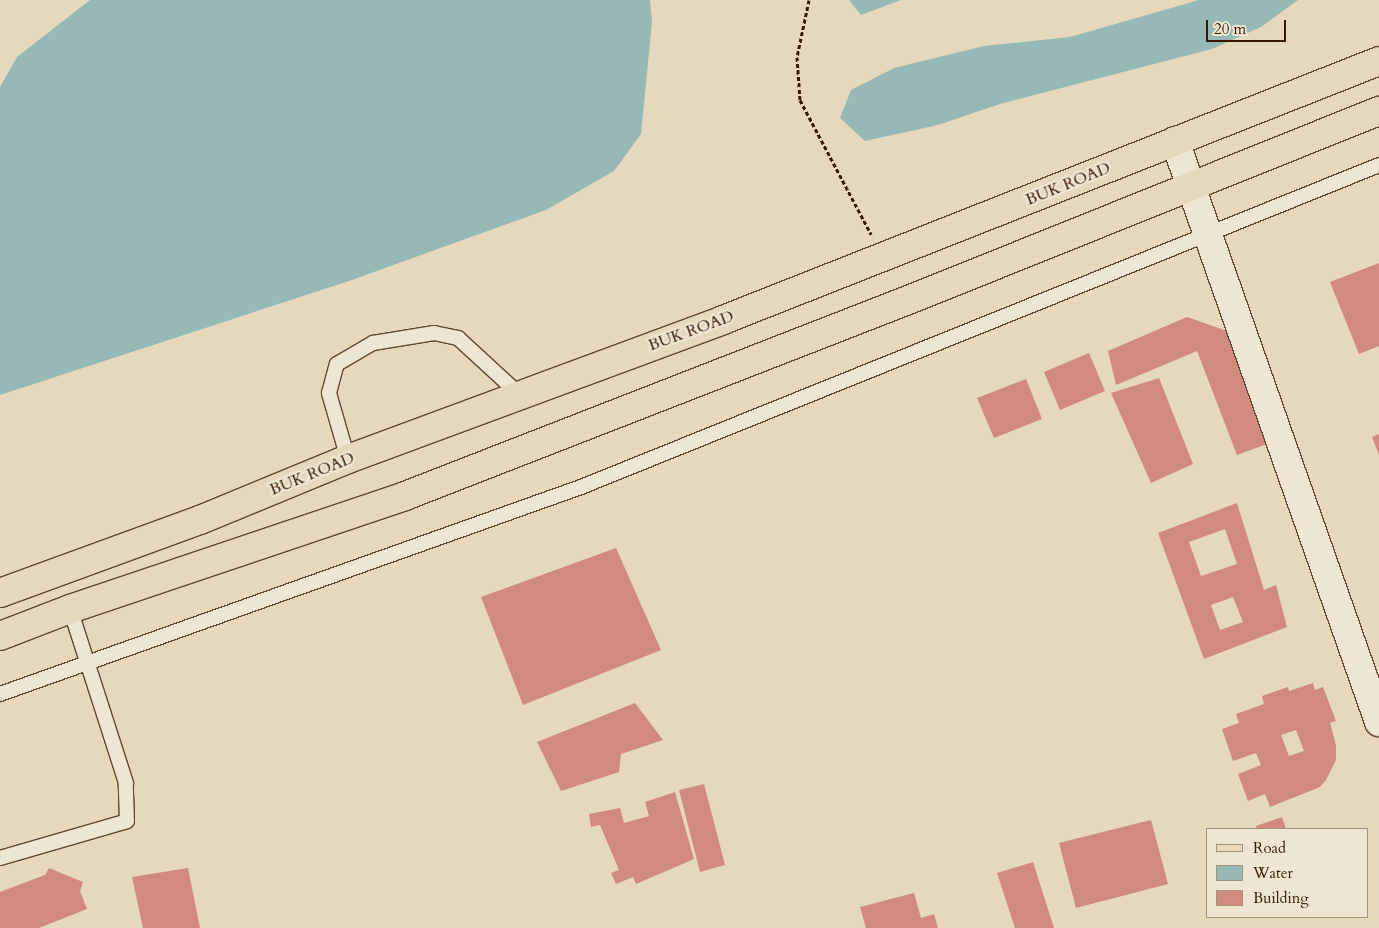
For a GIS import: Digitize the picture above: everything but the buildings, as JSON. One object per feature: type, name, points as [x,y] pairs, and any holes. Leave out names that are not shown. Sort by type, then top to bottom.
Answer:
[{"type":"main road","name":"BUK ROAD","points":[[0,593],[200,520],[348,459],[883,257],[1379,61]]},
{"type":"main road","points":[[0,636],[70,609],[405,496],[916,298],[1379,111]]},
{"type":"street","points":[[1175,141],[1207,232],[1370,669],[1379,722]]},
{"type":"lane","points":[[0,694],[581,487],[1207,232],[1379,165]]},
{"type":"lane","points":[[348,459],[329,393],[337,364],[373,343],[434,333],[458,338],[519,394]]},
{"type":"lane","points":[[0,858],[127,821],[126,783],[70,609]]},
{"type":"path","points":[[809,0],[797,57],[800,100],[883,257]]},
{"type":"water","points":[[90,0],[650,0],[652,22],[641,134],[614,171],[546,210],[349,281],[0,395],[0,87],[17,57]]},
{"type":"water","points":[[849,0],[901,0],[861,15]]},
{"type":"water","points":[[1199,0],[1298,0],[1261,27],[1212,49],[1000,104],[938,125],[865,141],[840,118],[851,90],[894,68],[984,46],[1070,37]]}]
